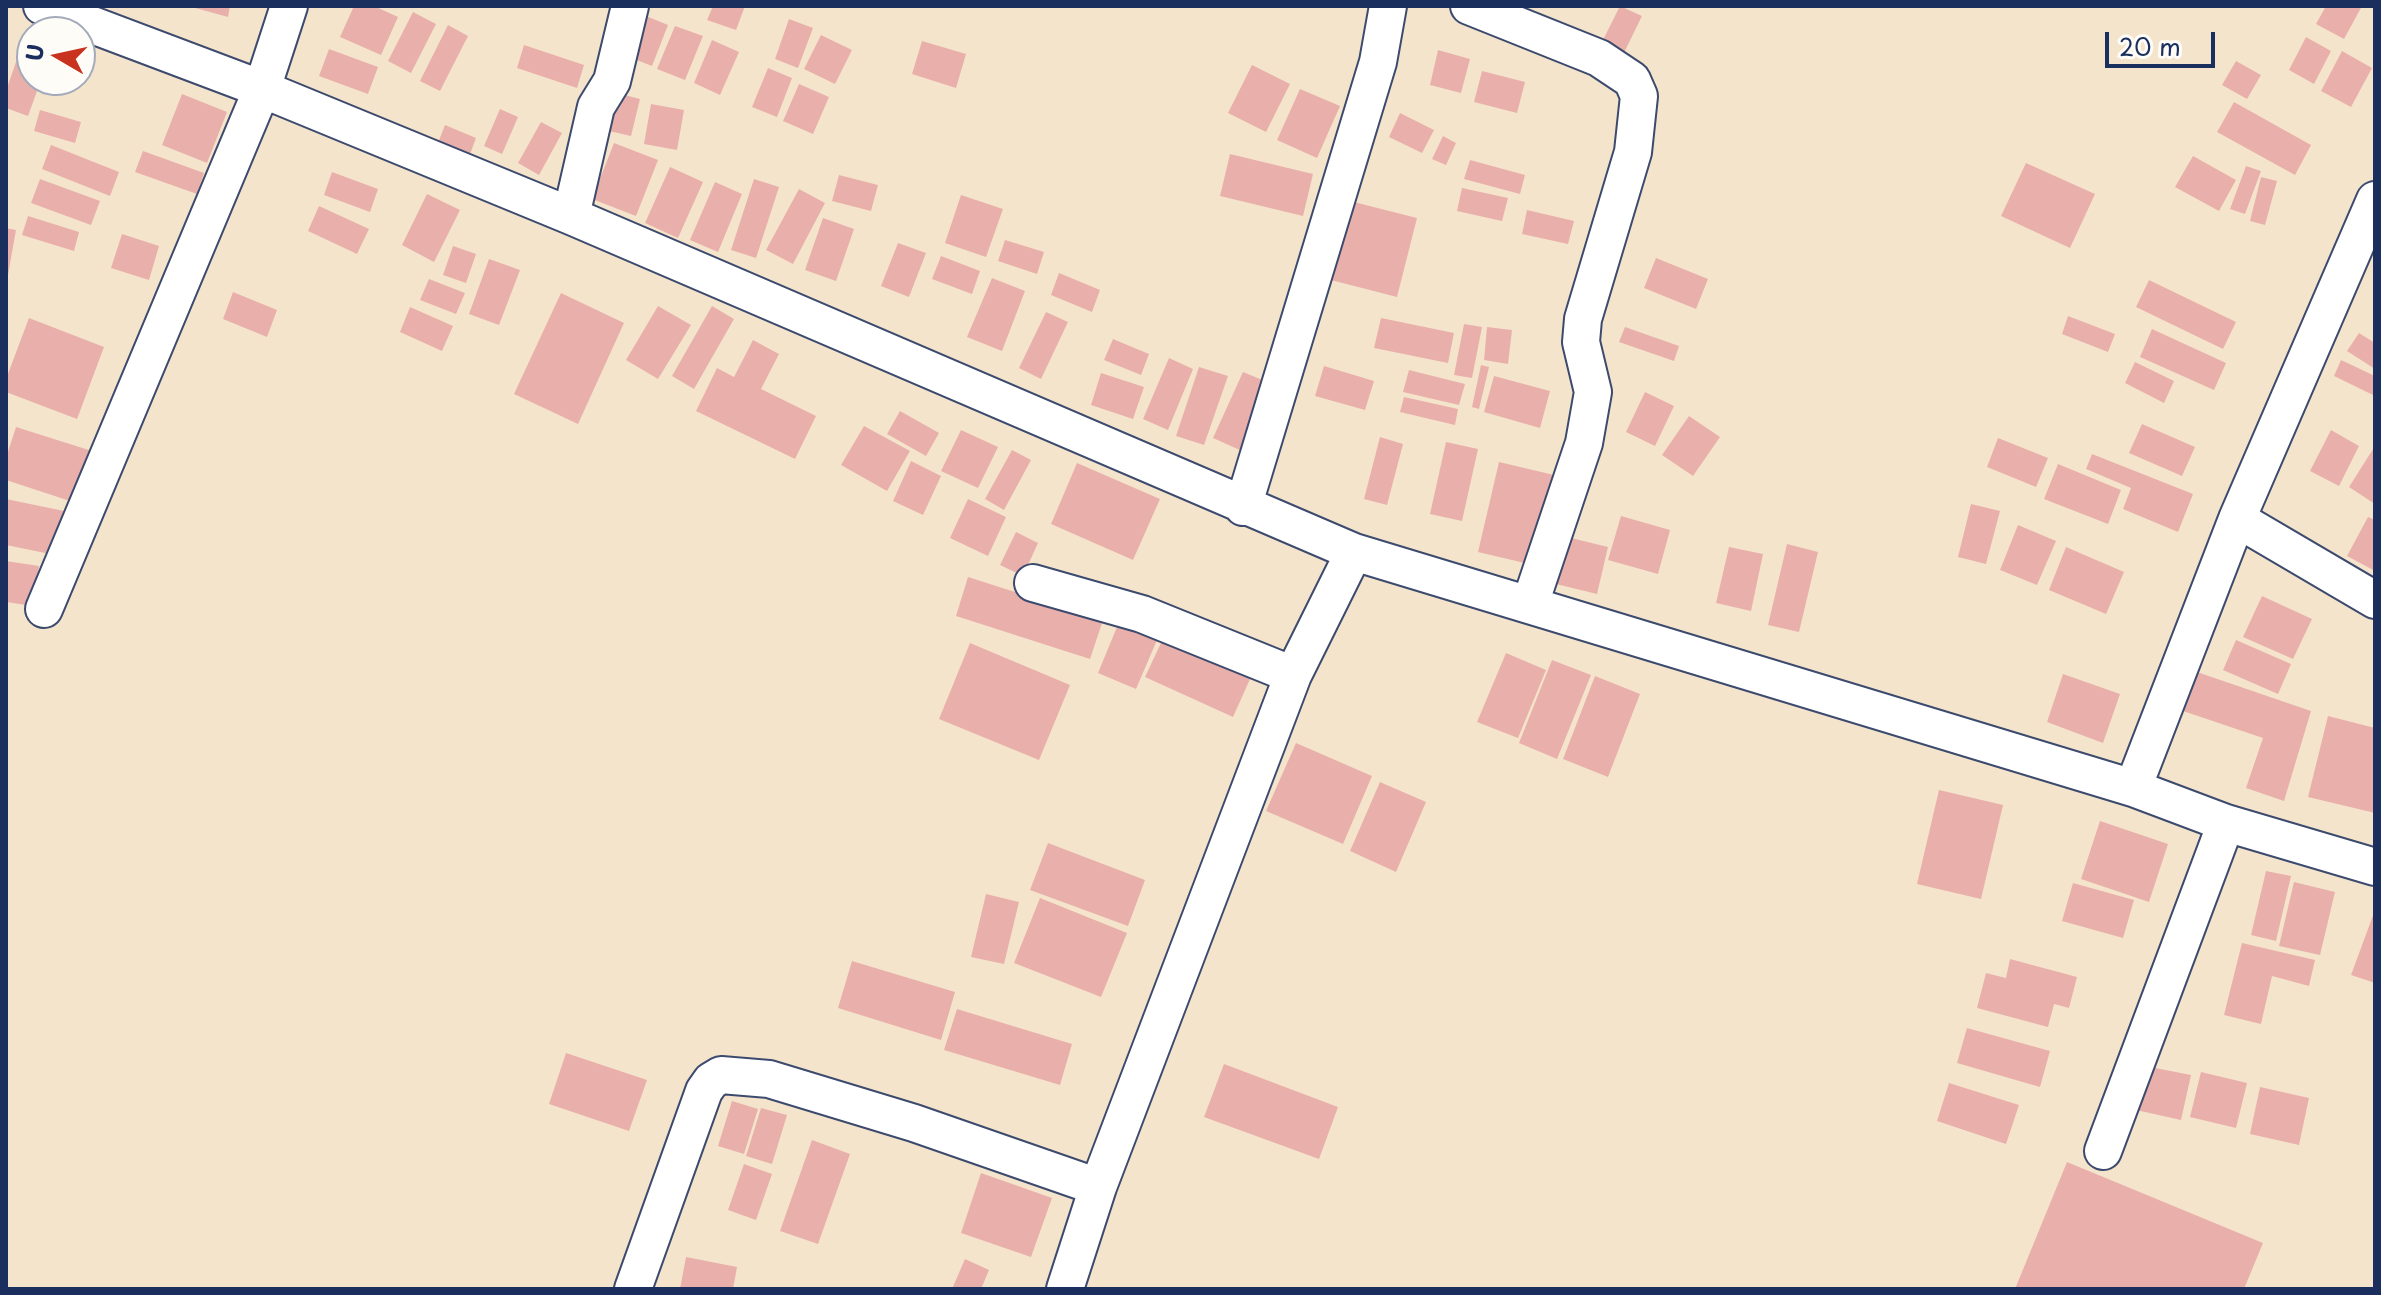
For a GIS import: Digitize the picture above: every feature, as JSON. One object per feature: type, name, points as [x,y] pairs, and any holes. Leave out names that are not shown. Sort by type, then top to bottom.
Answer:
[{"type":"street","points":[[42,6],[262,89],[571,216],[1022,408],[1243,507],[1354,552],[2133,788],[2226,823],[2375,866]]},
{"type":"street","points":[[44,609],[262,89],[289,6]]},
{"type":"street","points":[[571,216],[596,107],[612,81],[630,6]]},
{"type":"street","points":[[1243,507],[1378,62],[1388,6]]},
{"type":"street","points":[[1469,6],[1599,58],[1632,80],[1639,96],[1633,152],[1583,319],[1581,342],[1593,392],[1584,443],[1530,604]]},
{"type":"street","points":[[2133,788],[2237,519],[2375,200]]},
{"type":"street","points":[[2237,519],[2375,600]]},
{"type":"street","points":[[1065,1289],[1098,1187],[1293,675],[1354,552]]},
{"type":"street","points":[[1033,583],[1142,614],[1293,675]]},
{"type":"street","points":[[2103,1151],[2226,823]]},
{"type":"street","points":[[633,1289],[704,1091],[721,1075],[769,1079],[914,1123],[1098,1187]]},
{"type":"building","points":[[188,6],[230,6],[228,17]]},
{"type":"building","points":[[354,6],[374,6],[398,17],[381,55],[340,37]]},
{"type":"building","points":[[713,6],[745,6],[736,30],[707,20]]},
{"type":"building","points":[[1620,6],[1642,16],[1618,65],[1596,54]]},
{"type":"building","points":[[2326,6],[2362,6],[2344,39],[2316,24]]},
{"type":"building","points":[[413,12],[436,24],[411,73],[388,61]]},
{"type":"building","points":[[641,14],[668,25],[652,66],[624,55]]},
{"type":"building","points":[[789,19],[813,28],[798,68],[775,59]]},
{"type":"building","points":[[448,25],[468,36],[440,91],[420,81]]},
{"type":"building","points":[[675,26],[703,36],[685,80],[657,69]]},
{"type":"building","points":[[821,35],[852,50],[835,84],[804,69]]},
{"type":"building","points":[[2306,37],[2331,51],[2314,84],[2289,70]]},
{"type":"building","points":[[712,40],[739,52],[720,95],[694,83]]},
{"type":"building","points":[[922,41],[966,54],[956,88],[912,74]]},
{"type":"building","points":[[524,45],[584,65],[577,88],[517,68]]},
{"type":"building","points":[[329,49],[378,67],[368,94],[319,76]]},
{"type":"building","points":[[1438,50],[1470,59],[1461,93],[1430,85]]},
{"type":"building","points":[[2342,51],[2372,68],[2351,107],[2321,91]]},
{"type":"building","points":[[2236,61],[2261,75],[2247,99],[2222,85]]},
{"type":"building","points":[[16,62],[16,96],[35,96],[28,116],[6,108],[6,91]]},
{"type":"building","points":[[1252,65],[1290,84],[1266,132],[1228,113]]},
{"type":"building","points":[[768,68],[792,78],[777,117],[752,107]]},
{"type":"building","points":[[1482,71],[1525,82],[1517,113],[1474,102]]},
{"type":"building","points":[[799,84],[829,97],[813,134],[783,121]]},
{"type":"building","points":[[1300,89],[1340,106],[1317,158],[1277,140]]},
{"type":"building","points":[[609,91],[640,99],[631,136],[600,129]]},
{"type":"building","points":[[182,94],[227,112],[207,163],[162,145]]},
{"type":"building","points":[[2234,102],[2311,145],[2295,175],[2217,132]]},
{"type":"building","points":[[651,104],[684,110],[677,150],[644,144]]},
{"type":"building","points":[[500,109],[518,117],[502,154],[484,146]]},
{"type":"building","points":[[40,110],[81,122],[75,143],[34,131]]},
{"type":"building","points":[[1400,113],[1434,130],[1422,153],[1389,137]]},
{"type":"building","points":[[541,122],[562,133],[539,175],[518,163]]},
{"type":"building","points":[[445,125],[476,138],[466,165],[434,153]]},
{"type":"building","points":[[1443,136],[1456,143],[1446,165],[1432,159]]},
{"type":"building","points":[[614,143],[658,160],[636,216],[592,199]]},
{"type":"building","points":[[51,145],[119,172],[110,196],[42,169]]},
{"type":"building","points":[[143,151],[204,173],[197,194],[135,172]]},
{"type":"building","points":[[1230,154],[1313,174],[1303,216],[1220,196]]},
{"type":"building","points":[[2193,156],[2236,180],[2219,211],[2175,187]]},
{"type":"building","points":[[1470,160],[1525,175],[1520,194],[1464,179]]},
{"type":"building","points":[[2026,163],[2095,194],[2070,248],[2001,216]]},
{"type":"building","points":[[2246,166],[2261,171],[2245,214],[2230,209]]},
{"type":"building","points":[[670,167],[703,182],[678,238],[645,223]]},
{"type":"building","points":[[332,172],[378,189],[370,212],[324,195]]},
{"type":"building","points":[[839,175],[878,185],[871,211],[832,201]]},
{"type":"building","points":[[2261,177],[2277,181],[2265,225],[2250,221]]},
{"type":"building","points":[[40,179],[100,201],[91,225],[31,203]]},
{"type":"building","points":[[754,179],[779,187],[756,258],[731,250]]},
{"type":"building","points":[[715,182],[742,194],[718,252],[690,240]]},
{"type":"building","points":[[1462,188],[1508,198],[1502,221],[1457,211]]},
{"type":"building","points":[[799,189],[825,203],[793,264],[766,250]]},
{"type":"building","points":[[427,194],[460,210],[434,262],[402,245]]},
{"type":"building","points":[[961,195],[1003,209],[986,257],[945,243]]},
{"type":"building","points":[[1346,200],[1417,218],[1397,297],[1327,279]]},
{"type":"building","points":[[319,206],[369,229],[357,254],[308,231]]},
{"type":"building","points":[[1527,210],[1574,221],[1568,244],[1522,234]]},
{"type":"building","points":[[28,216],[79,232],[74,251],[22,235]]},
{"type":"building","points":[[823,218],[854,229],[836,281],[805,270]]},
{"type":"building","points":[[6,228],[16,230],[8,275],[6,274]]},
{"type":"building","points":[[122,234],[159,246],[149,280],[111,268]]},
{"type":"building","points":[[1005,240],[1044,252],[1037,274],[998,261]]},
{"type":"building","points":[[898,243],[926,253],[909,297],[881,286]]},
{"type":"building","points":[[453,246],[476,254],[466,283],[443,275]]},
{"type":"building","points":[[941,256],[980,271],[972,294],[932,279]]},
{"type":"building","points":[[1656,258],[1708,279],[1696,309],[1644,288]]},
{"type":"building","points":[[489,259],[520,270],[499,325],[469,314]]},
{"type":"building","points":[[1059,273],[1100,290],[1092,312],[1051,295]]},
{"type":"building","points":[[992,278],[1025,291],[1002,351],[967,337]]},
{"type":"building","points":[[429,279],[465,293],[456,314],[420,300]]},
{"type":"building","points":[[2149,280],[2236,322],[2223,349],[2136,307]]},
{"type":"building","points":[[233,292],[277,310],[267,337],[223,319]]},
{"type":"building","points":[[561,293],[624,323],[578,424],[514,394]]},
{"type":"building","points":[[658,306],[691,325],[658,379],[626,360]]},
{"type":"building","points":[[712,306],[734,319],[694,389],[672,376]]},
{"type":"building","points":[[410,307],[453,326],[442,351],[400,332]]},
{"type":"building","points":[[1046,312],[1068,322],[1041,379],[1019,368]]},
{"type":"building","points":[[2068,316],[2115,334],[2108,352],[2062,334]]},
{"type":"building","points":[[29,318],[104,347],[77,419],[6,392],[6,379]]},
{"type":"building","points":[[1381,318],[1454,333],[1448,363],[1374,348]]},
{"type":"building","points":[[1464,324],[1482,327],[1472,378],[1454,375]]},
{"type":"building","points":[[1487,327],[1512,330],[1508,364],[1484,360]]},
{"type":"building","points":[[1625,327],[1679,346],[1674,361],[1619,342]]},
{"type":"building","points":[[2152,329],[2226,363],[2214,390],[2140,357]]},
{"type":"building","points":[[2359,333],[2375,343],[2375,369],[2347,351]]},
{"type":"building","points":[[1113,339],[1149,354],[1141,375],[1104,360]]},
{"type":"building","points":[[753,340],[779,354],[761,389],[816,416],[795,459],[696,411],[717,368],[734,377]]},
{"type":"building","points":[[1169,358],[1193,369],[1168,430],[1143,419]]},
{"type":"building","points":[[2341,360],[2375,376],[2375,396],[2334,376]]},
{"type":"building","points":[[2135,362],[2174,381],[2164,403],[2125,383]]},
{"type":"building","points":[[1481,365],[1489,367],[1479,409],[1472,407]]},
{"type":"building","points":[[1324,366],[1374,381],[1365,410],[1315,396]]},
{"type":"building","points":[[1199,367],[1228,376],[1204,445],[1176,436]]},
{"type":"building","points":[[1409,370],[1465,384],[1459,405],[1403,392]]},
{"type":"building","points":[[1243,372],[1272,384],[1242,451],[1213,438]]},
{"type":"building","points":[[1101,373],[1144,387],[1133,419],[1091,405]]},
{"type":"building","points":[[1494,376],[1550,391],[1540,428],[1484,412]]},
{"type":"building","points":[[1645,392],[1674,406],[1655,446],[1626,432]]},
{"type":"building","points":[[1404,397],[1458,409],[1455,425],[1400,412]]},
{"type":"building","points":[[900,411],[939,433],[926,456],[887,434]]},
{"type":"building","points":[[1689,416],[1720,437],[1693,476],[1662,455]]},
{"type":"building","points":[[2142,424],[2195,447],[2182,476],[2129,453]]},
{"type":"building","points":[[864,426],[910,451],[887,491],[841,465]]},
{"type":"building","points":[[16,427],[92,451],[76,503],[6,480],[6,458]]},
{"type":"building","points":[[961,430],[998,447],[978,488],[941,471]]},
{"type":"building","points":[[2331,430],[2359,446],[2339,486],[2310,471]]},
{"type":"building","points":[[1380,437],[1403,444],[1387,505],[1364,499]]},
{"type":"building","points":[[1998,438],[2048,458],[2036,487],[1987,467]]},
{"type":"building","points":[[1446,442],[1478,449],[1462,521],[1430,514]]},
{"type":"building","points":[[2375,446],[2375,504],[2349,487]]},
{"type":"building","points":[[1012,450],[1031,460],[1004,510],[985,499]]},
{"type":"building","points":[[2092,454],[2193,494],[2178,532],[2123,509],[2131,488],[2086,469]]},
{"type":"building","points":[[911,461],[941,476],[923,515],[893,501]]},
{"type":"building","points":[[1499,462],[1554,475],[1533,565],[1478,552]]},
{"type":"building","points":[[1077,463],[1160,499],[1133,560],[1051,524]]},
{"type":"building","points":[[2058,464],[2121,490],[2108,524],[2044,499]]},
{"type":"building","points":[[6,499],[64,511],[55,555],[6,545]]},
{"type":"building","points":[[968,499],[1006,517],[988,556],[950,538]]},
{"type":"building","points":[[1971,504],[2000,511],[1986,564],[1958,557]]},
{"type":"building","points":[[1621,516],[1670,530],[1658,574],[1608,560]]},
{"type":"building","points":[[2368,517],[2375,520],[2375,571],[2347,556]]},
{"type":"building","points":[[2018,525],[2056,541],[2037,585],[2000,570]]},
{"type":"building","points":[[1016,532],[1038,543],[1023,576],[1000,565]]},
{"type":"building","points":[[1563,536],[1608,547],[1597,594],[1552,583]]},
{"type":"building","points":[[1787,544],[1818,552],[1799,632],[1768,625]]},
{"type":"building","points":[[1729,547],[1763,554],[1751,611],[1716,603]]},
{"type":"building","points":[[2066,547],[2124,572],[2106,614],[2049,590]]},
{"type":"building","points":[[6,561],[39,566],[33,606],[6,602]]},
{"type":"building","points":[[968,577],[1103,620],[1090,659],[956,616]]},
{"type":"building","points":[[2262,596],[2312,619],[2293,659],[2243,637]]},
{"type":"building","points":[[1124,610],[1163,626],[1136,689],[1098,673]]},
{"type":"building","points":[[1168,628],[1255,668],[1233,717],[1145,677]]},
{"type":"building","points":[[2236,640],[2291,664],[2278,694],[2223,670]]},
{"type":"building","points":[[970,643],[1070,685],[1039,760],[939,719]]},
{"type":"building","points":[[1506,653],[1546,670],[1518,738],[1477,722]]},
{"type":"building","points":[[1552,660],[1591,675],[1557,759],[1519,743]]},
{"type":"building","points":[[2197,672],[2311,711],[2284,801],[2246,788],[2263,738],[2183,711]]},
{"type":"building","points":[[2063,674],[2120,694],[2103,743],[2047,722]]},
{"type":"building","points":[[1595,676],[1640,694],[1608,777],[1563,759]]},
{"type":"building","points":[[2328,716],[2375,728],[2375,813],[2308,797]]},
{"type":"building","points":[[1296,743],[1372,776],[1343,844],[1266,811]]},
{"type":"building","points":[[1380,782],[1426,802],[1396,872],[1350,851]]},
{"type":"building","points":[[1939,790],[2003,805],[1981,899],[1917,884]]},
{"type":"building","points":[[2100,821],[2168,844],[2149,902],[2081,879]]},
{"type":"building","points":[[1048,843],[1145,880],[1128,926],[1030,890]]},
{"type":"building","points":[[2266,871],[2291,876],[2276,941],[2251,935]]},
{"type":"building","points":[[2294,882],[2335,892],[2320,955],[2279,946]]},
{"type":"building","points":[[2073,883],[2134,900],[2123,938],[2062,921]]},
{"type":"building","points":[[986,894],[1019,902],[1004,964],[971,957]]},
{"type":"building","points":[[1040,898],[1127,933],[1101,997],[1014,963]]},
{"type":"building","points":[[2375,910],[2375,983],[2351,975]]},
{"type":"building","points":[[2242,943],[2315,960],[2309,986],[2272,976],[2261,1024],[2224,1015]]},
{"type":"building","points":[[2010,959],[2077,977],[2069,1008],[2054,1004],[2048,1027],[1977,1008],[1986,973],[2006,978]]},
{"type":"building","points":[[852,961],[955,992],[941,1040],[838,1008]]},
{"type":"building","points":[[957,1009],[1072,1044],[1060,1085],[944,1050]]},
{"type":"building","points":[[1967,1028],[2050,1051],[2040,1087],[1957,1063]]},
{"type":"building","points":[[566,1053],[647,1080],[629,1131],[549,1104]]},
{"type":"building","points":[[1224,1064],[1338,1107],[1319,1159],[1204,1117]]},
{"type":"building","points":[[2145,1066],[2191,1075],[2181,1120],[2136,1110]]},
{"type":"building","points":[[2201,1072],[2247,1083],[2236,1128],[2190,1117]]},
{"type":"building","points":[[1949,1083],[2019,1105],[2006,1144],[1937,1121]]},
{"type":"building","points":[[2260,1087],[2309,1098],[2299,1145],[2250,1134]]},
{"type":"building","points":[[732,1101],[758,1109],[744,1154],[718,1146]]},
{"type":"building","points":[[761,1108],[787,1115],[772,1164],[746,1156]]},
{"type":"building","points":[[812,1140],[850,1154],[818,1244],[780,1231]]},
{"type":"building","points":[[2067,1162],[2263,1243],[2244,1289],[2015,1289]]},
{"type":"building","points":[[744,1164],[772,1174],[756,1220],[728,1210]]},
{"type":"building","points":[[981,1173],[1052,1198],[1031,1257],[961,1233]]},
{"type":"building","points":[[686,1257],[737,1267],[733,1289],[680,1289]]},
{"type":"building","points":[[965,1259],[989,1270],[981,1289],[952,1289]]}]
